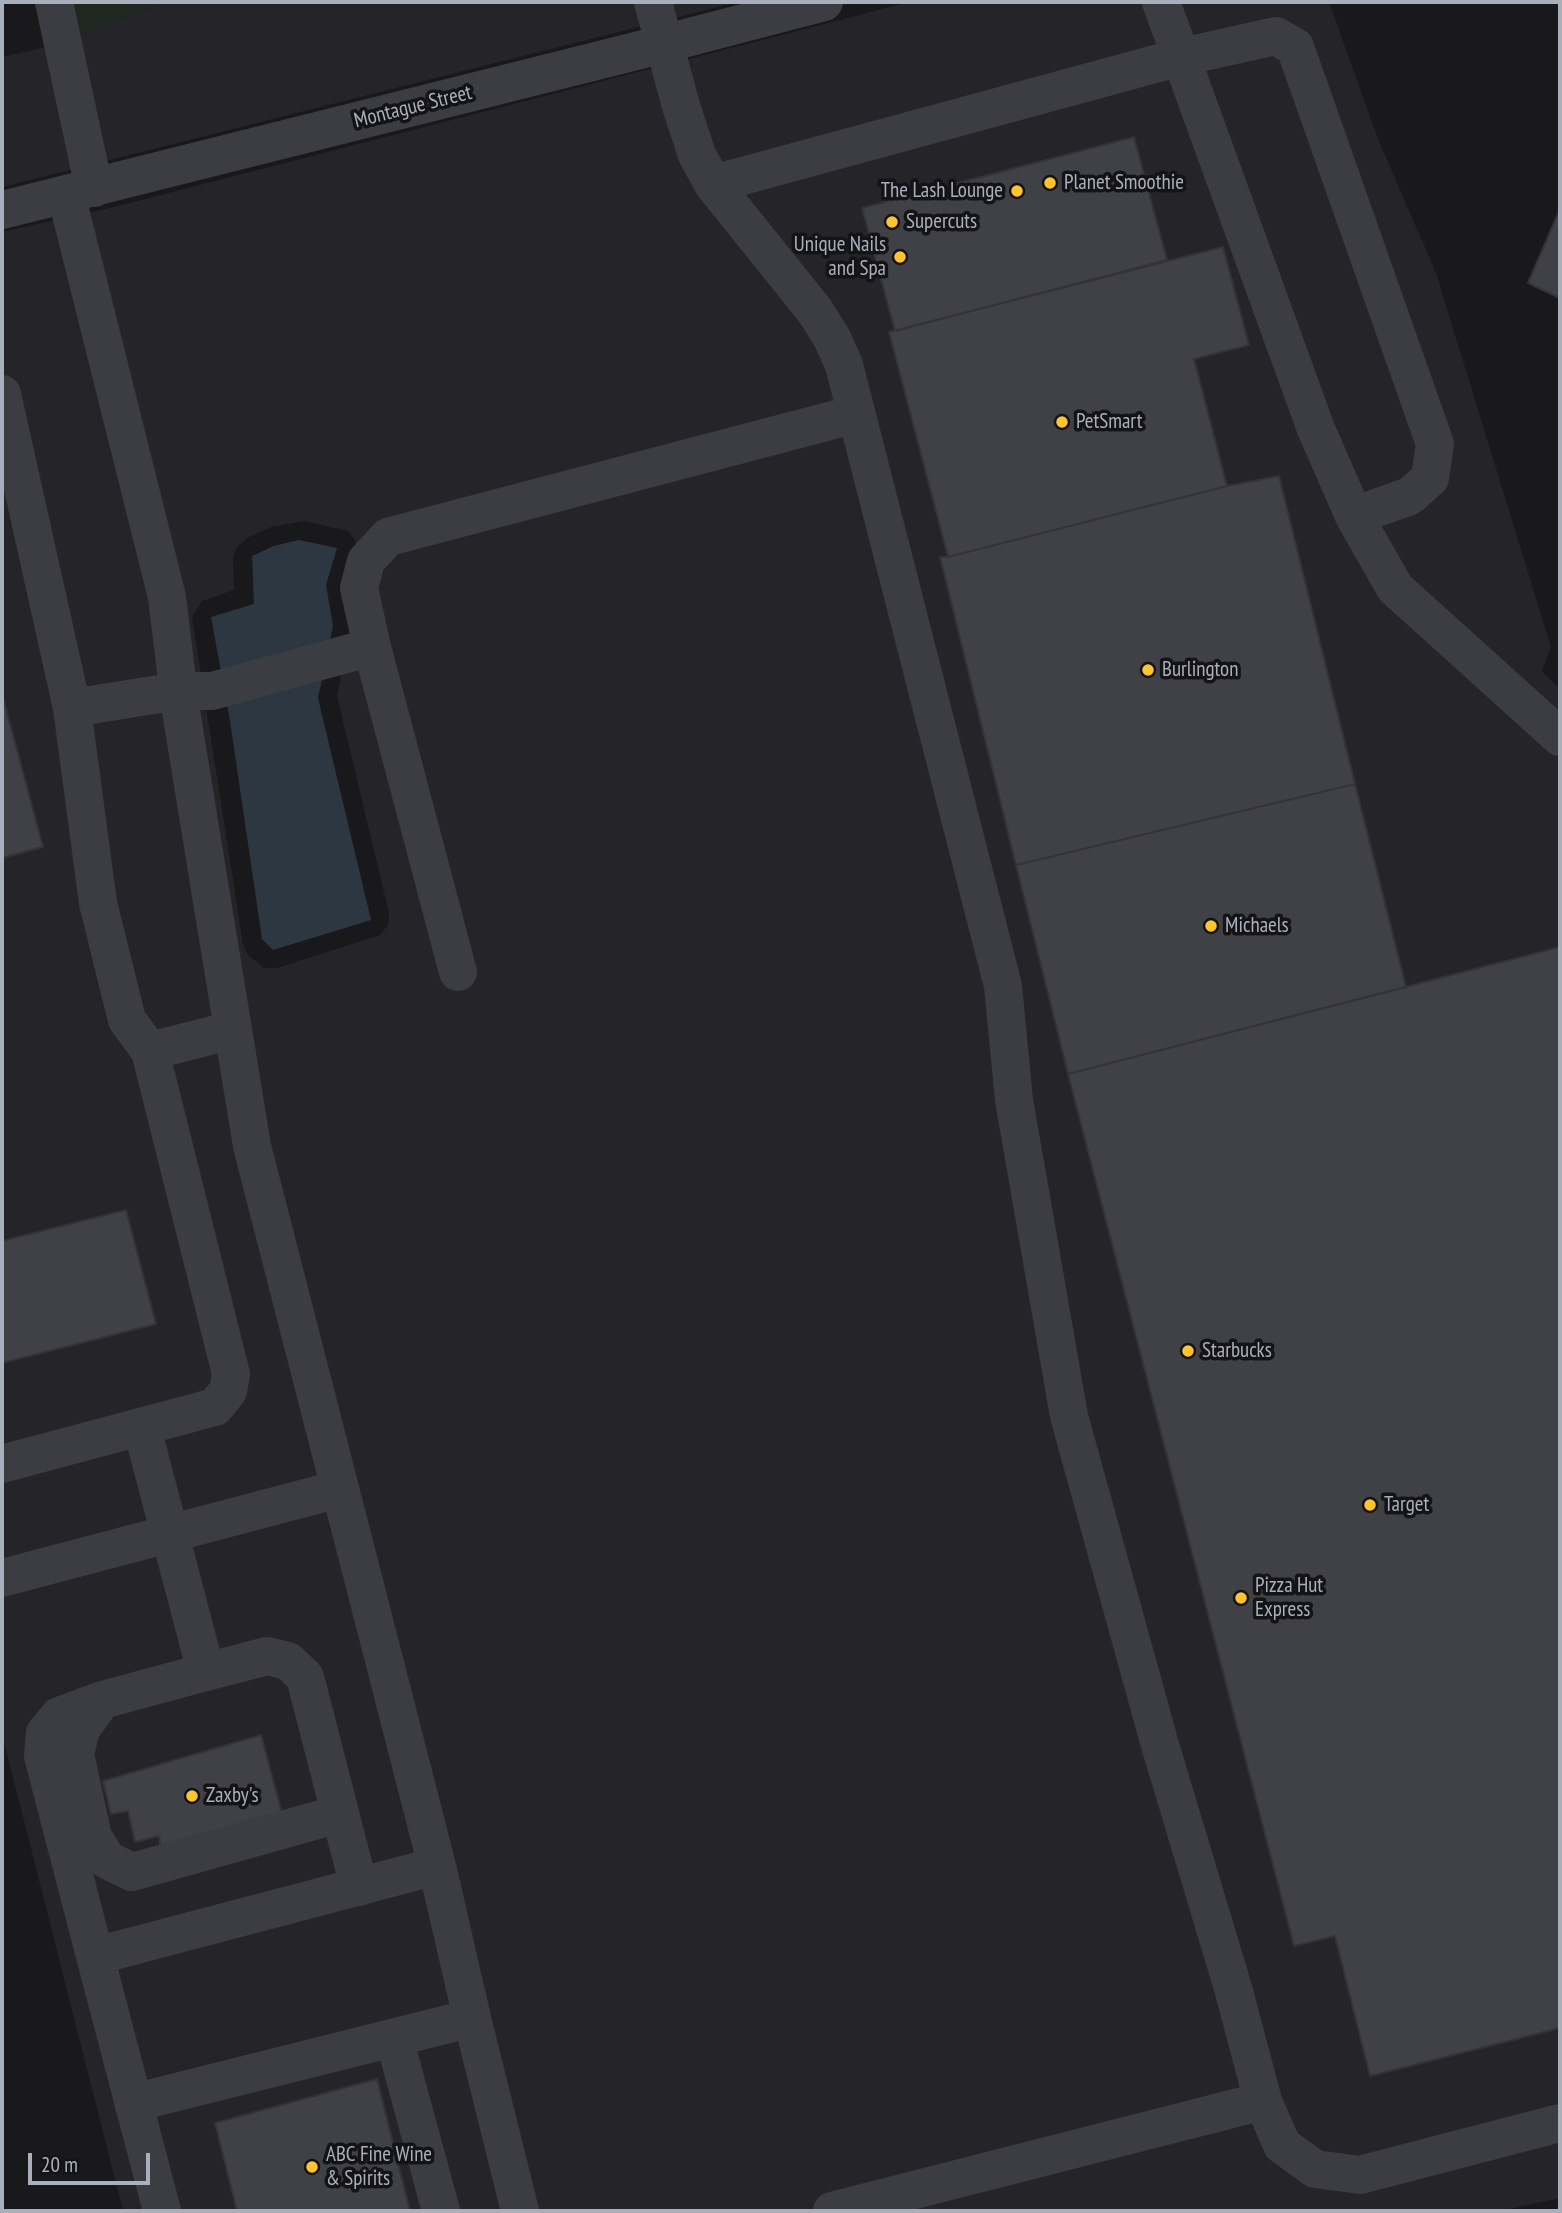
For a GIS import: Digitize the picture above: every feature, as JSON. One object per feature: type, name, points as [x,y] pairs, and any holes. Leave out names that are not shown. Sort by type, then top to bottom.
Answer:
[{"type":"street","points":[[54,2],[80,191],[167,597],[195,691],[233,1030],[252,1146],[437,1866],[520,2211]]},
{"type":"street","points":[[653,2],[696,155],[713,184],[815,311],[832,338],[844,365],[1003,986],[1014,1100],[1069,1416],[1263,2101],[1282,2144],[1315,2169],[1360,2175],[1560,2123]]},
{"type":"street","name":"Montague Street","points":[[2,210],[824,2]]},
{"type":"street","points":[[1161,2],[1316,429],[1354,516],[1395,588],[1560,737]]},
{"type":"street","points":[[713,184],[1181,57],[1276,36],[1295,47],[1435,444],[1430,478],[1410,496],[1354,516]]},
{"type":"street","points":[[2,394],[72,708],[98,903],[127,1020],[150,1052],[231,1374],[228,1391],[215,1407],[2,1464]]},
{"type":"street","points":[[458,972],[358,652],[359,588],[366,561],[388,537],[856,414]]},
{"type":"street","points":[[72,708],[195,691],[358,652]]},
{"type":"street","points":[[150,1052],[233,1030]]},
{"type":"street","points":[[142,1427],[206,1672]]},
{"type":"street","points":[[2,1578],[340,1489]]},
{"type":"street","points":[[162,2211],[43,1756],[45,1733],[59,1716],[102,1700],[267,1656],[288,1661],[305,1677],[359,1887]]},
{"type":"street","points":[[102,1700],[81,1729],[75,1754],[93,1838],[107,1860],[132,1872],[340,1814]]},
{"type":"street","points":[[94,1956],[437,1866]]},
{"type":"street","points":[[132,2103],[472,2018]]},
{"type":"street","points":[[394,2038],[442,2211]]},
{"type":"street","points":[[832,2211],[1263,2101]]},
{"type":"shaded area","points":[[44,2],[167,2],[50,46]]},
{"type":"shaded area","points":[[167,2],[738,2],[2,187],[2,57],[50,46]]},
{"type":"shaded area","points":[[910,2],[1329,2],[1378,139],[1436,273],[1551,647],[1542,671],[1560,690],[1560,2198],[1499,2211],[123,2211],[2,1734],[2,232],[118,206]],"holes":[[[305,521],[348,531],[355,540],[351,628],[337,696],[389,913],[388,925],[380,935],[277,968],[264,968],[248,955],[243,944],[192,617],[202,601],[234,590],[233,559],[237,547],[247,538],[271,527]]]},
{"type":"shaded area","points":[[299,540],[337,548],[326,585],[333,626],[318,698],[371,920],[273,950],[262,939],[230,721],[211,617],[254,604],[252,556],[274,546]]},
{"type":"building","points":[[1134,137],[1167,260],[895,331],[862,208]]},
{"type":"building","points":[[1560,209],[1560,298],[1528,283]]},
{"type":"building","name":"PetSmart","points":[[1223,247],[1249,345],[1194,359],[1227,486],[948,557],[889,332]]},
{"type":"building","name":"Burlington","points":[[1279,476],[1355,784],[1016,865],[940,557],[1227,486]]},
{"type":"building","points":[[2,694],[43,847],[2,858]]},
{"type":"building","name":"Michaels","points":[[1355,784],[1406,987],[1068,1074],[1016,865]]},
{"type":"building","name":"Target","points":[[1560,947],[1560,2028],[1370,2076],[1335,1936],[1294,1946],[1068,1074]]},
{"type":"building","points":[[126,1210],[156,1324],[2,1363],[2,1241]]},
{"type":"building","name":"Zaxby's","points":[[261,1735],[283,1817],[161,1851],[159,1836],[135,1842],[128,1811],[111,1814],[103,1781]]},
{"type":"building","name":"ABC Fine Wine & Spirits","points":[[377,2079],[410,2211],[237,2211],[215,2123]]},
{"type":"place","name":"Planet Smoothie","points":[[1050,183]]},
{"type":"place","name":"The Lash Lounge","points":[[1017,191]]},
{"type":"place","name":"Supercuts","points":[[892,222]]},
{"type":"place","name":"Unique Nails and Spa","points":[[900,257]]},
{"type":"place","name":"PetSmart","points":[[1062,422]]},
{"type":"place","name":"Burlington","points":[[1148,670]]},
{"type":"place","name":"Michaels","points":[[1211,926]]},
{"type":"place","name":"Starbucks","points":[[1188,1351]]},
{"type":"place","name":"Target","points":[[1370,1505]]},
{"type":"place","name":"Pizza Hut Express","points":[[1241,1598]]},
{"type":"place","name":"Zaxby's","points":[[192,1796]]},
{"type":"place","name":"ABC Fine Wine & Spirits","points":[[312,2167]]}]
